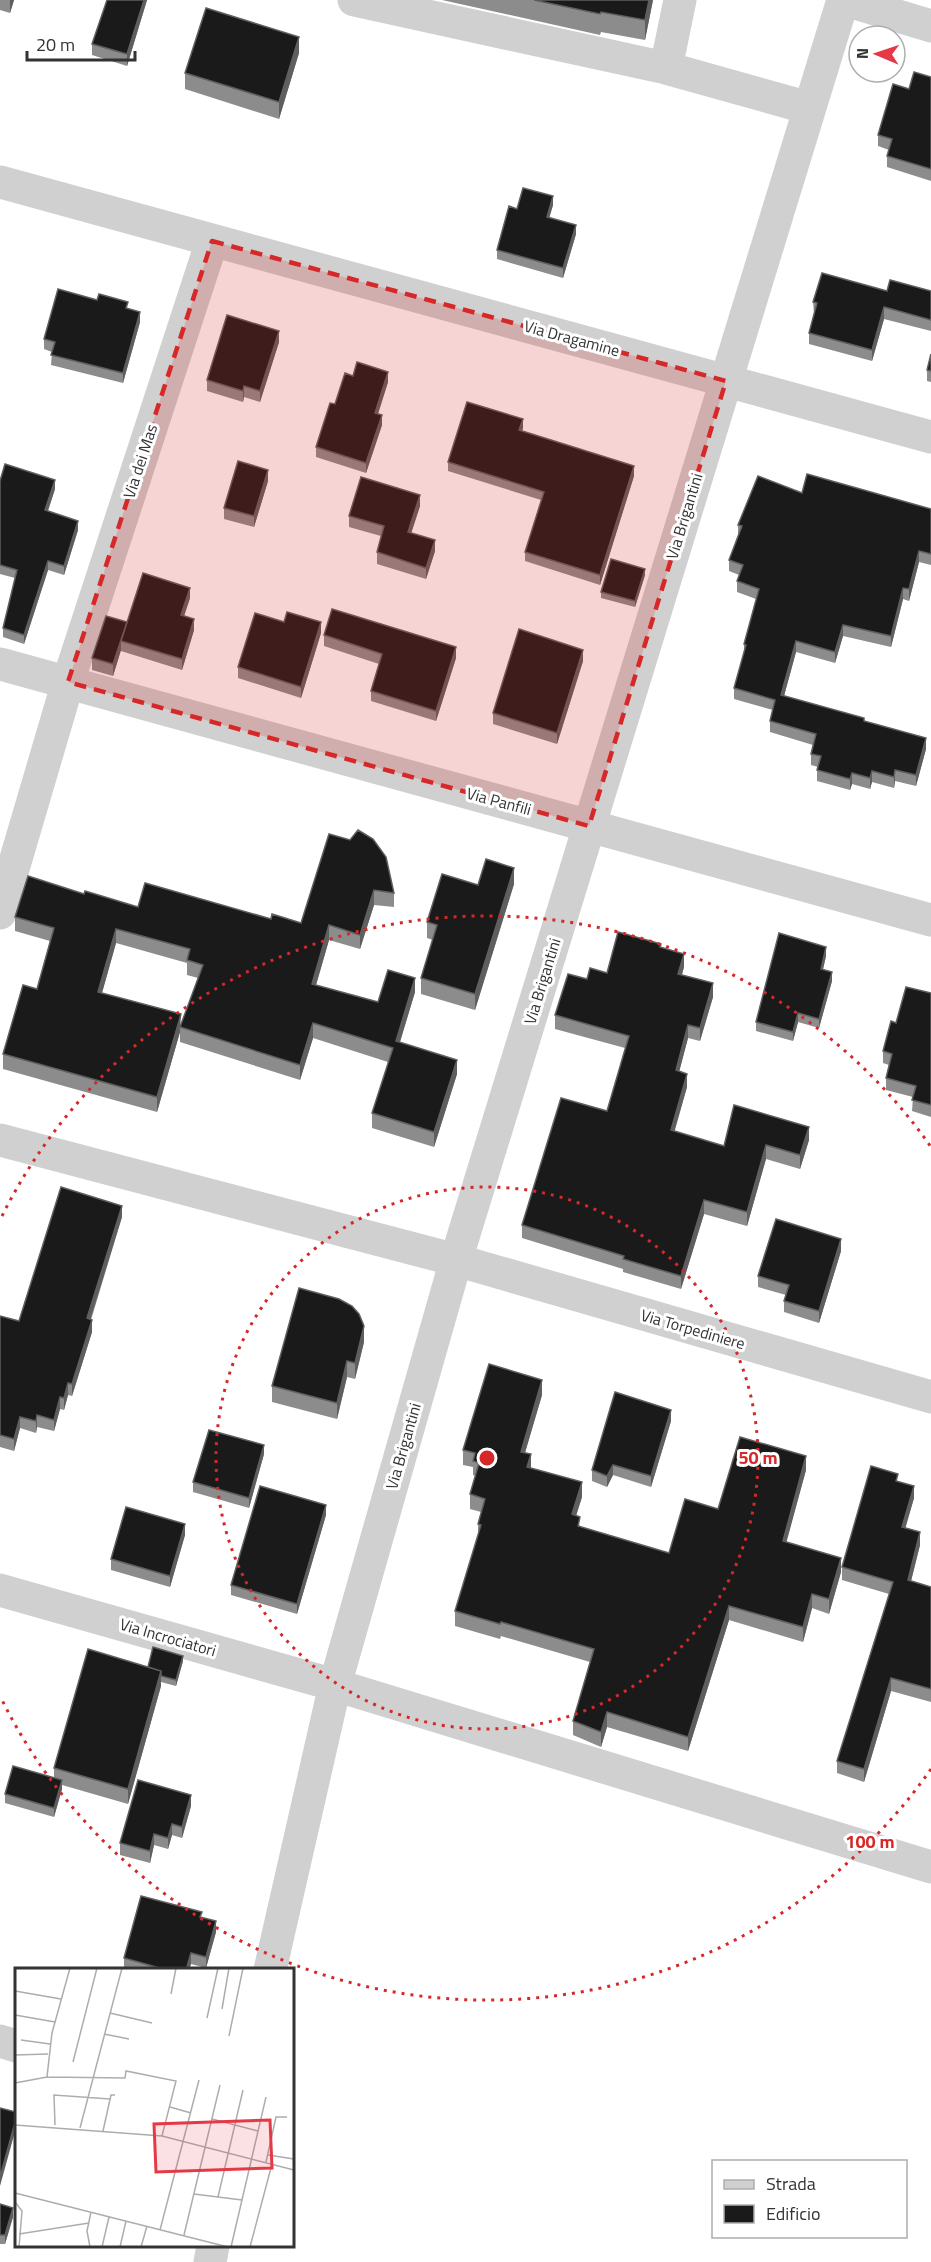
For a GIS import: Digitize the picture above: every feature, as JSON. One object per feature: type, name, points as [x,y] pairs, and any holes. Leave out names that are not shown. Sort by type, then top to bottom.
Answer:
[{"type":"street","points":[[354,0],[666,68],[809,108]]},
{"type":"street","points":[[666,68],[680,0]]},
{"type":"street","points":[[844,0],[931,26]]},
{"type":"street","name":"Via Brigantini","points":[[270,1968],[335,1685],[456,1260],[844,0]]},
{"type":"street","name":"Via Dragamine","points":[[0,182],[931,437]]},
{"type":"street","name":"Via dei Mas","points":[[0,913],[68,682],[212,241]]},
{"type":"street","name":"Via Panfili","points":[[0,664],[931,920]]},
{"type":"street","name":"Via Torpediniere","points":[[0,1140],[456,1260],[931,1397]]},
{"type":"street","name":"Via Incrociatori","points":[[0,1590],[335,1685],[931,1867]]},
{"type":"street","points":[[0,2041],[15,2046]]},
{"type":"street","points":[[210,2262],[213,2247]]},
{"type":"highlighted area","points":[[212,241],[726,381],[589,826],[68,682]]},
{"type":"building","points":[[107,0],[144,0],[127,54],[92,44]]},
{"type":"building","points":[[534,0],[649,0],[645,20],[601,12],[600,14]]},
{"type":"building","points":[[206,8],[299,37],[279,102],[185,73]]},
{"type":"building","points":[[914,72],[931,77],[931,169],[887,156],[892,139],[878,135],[893,84],[909,89]]},
{"type":"building","points":[[523,188],[553,196],[547,217],[576,225],[563,268],[497,250],[509,206],[517,209]]},
{"type":"building","points":[[822,273],[887,291],[890,280],[931,291],[931,320],[884,307],[872,350],[809,333],[817,303],[813,302]]},
{"type":"building","points":[[58,289],[97,300],[99,294],[128,302],[126,308],[140,312],[123,373],[51,355],[55,342],[44,339]]},
{"type":"building","points":[[227,315],[279,331],[260,391],[244,386],[243,391],[207,380]]},
{"type":"building","points":[[931,354],[931,371],[927,370]]},
{"type":"building","points":[[357,362],[388,372],[375,413],[382,415],[366,463],[316,447],[330,403],[335,404],[345,373],[353,376]]},
{"type":"building","points":[[467,402],[523,419],[519,430],[634,466],[600,575],[525,552],[544,492],[448,462]]},
{"type":"building","points":[[238,461],[268,470],[254,516],[224,508]]},
{"type":"building","points":[[5,464],[55,480],[45,510],[78,521],[64,566],[48,561],[24,635],[3,628],[17,570],[0,565],[0,481]]},
{"type":"building","points":[[807,474],[931,509],[931,554],[919,551],[909,589],[903,588],[891,636],[843,625],[835,652],[796,641],[781,695],[926,738],[916,775],[895,770],[894,777],[872,771],[870,778],[852,773],[850,779],[817,770],[821,756],[811,754],[816,734],[770,721],[775,700],[734,688],[759,589],[737,581],[743,565],[729,560],[742,526],[738,525],[758,476],[802,493]]},
{"type":"building","points":[[361,477],[420,495],[408,532],[435,540],[426,568],[377,552],[384,526],[349,516]]},
{"type":"building","points":[[611,559],[645,569],[635,601],[601,592]]},
{"type":"building","points":[[143,573],[190,588],[181,615],[194,619],[182,659],[121,641]]},
{"type":"building","points":[[332,609],[456,647],[436,711],[371,691],[382,654],[324,635]]},
{"type":"building","points":[[287,612],[321,622],[301,687],[238,667],[255,613],[284,622]]},
{"type":"building","points":[[106,616],[127,622],[113,664],[92,658]]},
{"type":"building","points":[[519,629],[583,650],[557,733],[493,713]]},
{"type":"building","points":[[358,830],[373,839],[386,857],[394,893],[374,890],[360,935],[329,925],[312,984],[378,1002],[388,970],[415,978],[396,1041],[457,1060],[434,1132],[372,1113],[393,1048],[313,1023],[300,1065],[180,1027],[203,965],[187,960],[190,949],[116,929],[98,992],[181,1014],[157,1097],[3,1054],[23,985],[37,989],[54,928],[15,917],[28,876],[84,894],[85,891],[138,907],[145,883],[271,919],[272,914],[301,923],[329,834],[350,840]]},
{"type":"building","points":[[486,859],[514,868],[475,994],[421,978],[437,925],[427,922],[442,874],[478,885]]},
{"type":"building","points":[[618,932],[661,944],[660,947],[684,954],[678,974],[713,983],[700,1028],[688,1025],[676,1070],[687,1074],[671,1130],[724,1146],[734,1105],[809,1127],[800,1155],[766,1145],[747,1212],[704,1200],[681,1276],[522,1225],[561,1098],[607,1111],[629,1036],[555,1015],[568,974],[587,979],[590,968],[607,973]]},
{"type":"building","points":[[779,933],[826,947],[821,969],[832,972],[819,1019],[798,1013],[793,1032],[756,1022]]},
{"type":"building","points":[[906,987],[931,993],[931,1105],[912,1100],[916,1086],[886,1078],[892,1054],[883,1051],[891,1021],[896,1023]]},
{"type":"building","points":[[61,1187],[122,1206],[87,1318],[92,1320],[72,1384],[68,1383],[64,1398],[60,1397],[54,1420],[37,1415],[36,1421],[20,1417],[14,1439],[0,1435],[0,1316],[19,1321]]},
{"type":"building","points":[[776,1219],[841,1239],[819,1311],[784,1301],[789,1285],[758,1276]]},
{"type":"building","points":[[299,1288],[339,1299],[352,1306],[359,1314],[364,1326],[355,1363],[347,1361],[337,1403],[272,1386]]},
{"type":"building","points":[[489,1364],[542,1380],[521,1452],[531,1454],[527,1467],[582,1482],[572,1514],[580,1517],[578,1526],[669,1553],[685,1499],[718,1509],[740,1437],[806,1456],[783,1541],[841,1558],[829,1599],[812,1594],[803,1627],[729,1606],[688,1737],[607,1712],[601,1732],[573,1721],[594,1649],[455,1611],[481,1525],[478,1524],[485,1499],[470,1494],[479,1463],[473,1461],[475,1453],[463,1450]]},
{"type":"building","points":[[615,1392],[671,1410],[651,1476],[613,1465],[607,1476],[592,1470]]},
{"type":"building","points":[[209,1430],[264,1445],[249,1498],[193,1482]]},
{"type":"building","points":[[871,1466],[898,1474],[896,1481],[914,1486],[902,1527],[920,1532],[908,1580],[931,1587],[931,1689],[891,1678],[864,1769],[837,1761],[893,1582],[842,1567]]},
{"type":"building","points":[[260,1486],[326,1505],[297,1604],[231,1585]]},
{"type":"building","points":[[126,1507],[185,1524],[170,1576],[111,1559]]},
{"type":"building","points":[[153,1647],[183,1656],[176,1680],[161,1676],[161,1671],[148,1667]]},
{"type":"building","points":[[88,1649],[161,1671],[128,1789],[54,1768]]},
{"type":"building","points":[[13,1766],[62,1780],[54,1808],[5,1794]]},
{"type":"building","points":[[138,1780],[191,1795],[182,1827],[172,1824],[168,1838],[154,1834],[150,1851],[120,1843]]},
{"type":"building","points":[[141,1896],[202,1912],[200,1917],[216,1921],[206,1957],[191,1953],[187,1968],[160,1968],[124,1958]]},
{"type":"building","points":[[0,2108],[15,2112],[15,2123],[0,2177]]},
{"type":"building","points":[[0,2204],[13,2208],[5,2235],[0,2235]]}]
